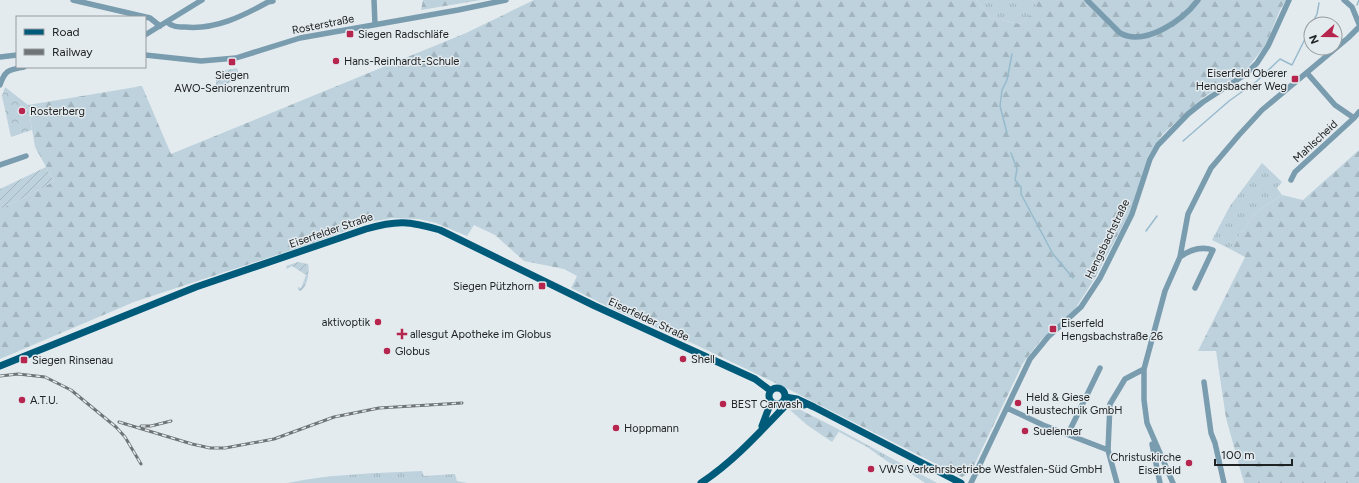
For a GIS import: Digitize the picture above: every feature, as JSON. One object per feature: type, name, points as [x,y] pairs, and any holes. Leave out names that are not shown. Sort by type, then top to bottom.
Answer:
[{"type":"main road","name":"Eiserfelder Straße","points":[[0,366],[196,287],[366,229],[384,224],[400,222],[417,223],[440,230],[595,306],[755,379],[771,391],[775,388],[780,388],[784,391],[786,397],[797,399],[814,407],[961,483]]},
{"type":"main road","points":[[771,391],[769,397],[774,403]]},
{"type":"main road","points":[[774,403],[781,403],[786,397]]},
{"type":"main road","points":[[761,430],[774,403]]},
{"type":"main road","points":[[701,483],[733,458],[786,405],[798,404],[814,407]]},
{"type":"main road","points":[[946,476],[952,483]]},
{"type":"street","points":[[73,0],[141,16]]},
{"type":"street","points":[[146,34],[202,0]]},
{"type":"street","points":[[374,0],[375,24]]},
{"type":"street","name":"Rosterstraße","points":[[146,55],[201,61],[236,58],[300,38],[506,0]]},
{"type":"street","points":[[1087,0],[1120,33],[1132,38],[1157,32],[1171,25],[1191,9],[1198,0]]},
{"type":"street","name":"Hengsbachstraße","points":[[971,483],[1030,359],[1048,337],[1070,319],[1081,307],[1100,278],[1132,214],[1150,159],[1158,145],[1188,114],[1203,102],[1246,74],[1256,63],[1268,46],[1289,0]]},
{"type":"street","points":[[1344,0],[1352,7],[1359,24]]},
{"type":"street","points":[[167,22],[173,26],[188,28],[210,26],[235,18],[273,1]]},
{"type":"street","points":[[146,17],[150,18],[160,26]]},
{"type":"street","points":[[1173,483],[1147,423],[1144,400],[1144,369],[1165,291],[1180,257],[1188,214],[1211,168],[1239,135],[1262,110],[1359,28]]},
{"type":"street","points":[[0,58],[16,55]]},
{"type":"street","points":[[0,85],[4,74],[8,70],[19,68]]},
{"type":"street","name":"Mahlscheid","points":[[1306,73],[1335,105],[1354,118]]},
{"type":"street","name":"Mahlscheid","points":[[1291,180],[1295,172],[1359,112]]},
{"type":"street","points":[[0,165],[26,156]]},
{"type":"street","points":[[1180,257],[1188,252],[1204,247],[1213,250],[1195,288]]},
{"type":"street","points":[[1068,434],[1100,368]]},
{"type":"street","points":[[1117,483],[1108,450],[1110,404],[1125,379],[1144,369]]},
{"type":"street","points":[[1204,382],[1211,432],[1224,483]]},
{"type":"street","points":[[1007,408],[1043,425],[1108,450]]},
{"type":"street","points":[[1155,442],[1152,444],[1160,483]]},
{"type":"green space","points":[[423,0],[481,0],[421,10]]},
{"type":"green space","points":[[534,0],[976,0],[991,18],[1021,24],[1038,7],[1033,0],[1286,0],[1280,10],[1265,46],[1245,71],[1201,99],[1162,135],[1148,156],[1131,210],[1095,278],[1075,309],[1040,341],[1023,363],[971,472],[962,477],[790,390],[694,344],[615,310],[571,288],[577,276],[564,269],[524,261],[495,235],[474,225],[467,236],[436,223],[419,219],[393,218],[370,222],[313,243],[134,302],[0,359],[0,209],[28,196],[54,181],[35,147],[28,105],[142,86],[171,154],[466,33]]},
{"type":"green space","points":[[976,0],[1033,0],[1039,7],[1021,24],[991,18]]},
{"type":"green space","points":[[237,68],[240,78],[216,89],[216,72]]},
{"type":"green space","points":[[5,87],[28,105],[32,130],[11,137],[2,96]]},
{"type":"green space","points":[[1359,150],[1359,483],[1244,483],[1226,418],[1216,351],[1198,351],[1245,257],[1230,249],[1255,213],[1282,195],[1303,200]]},
{"type":"green space","points":[[1262,163],[1282,182],[1277,188],[1282,195],[1255,213],[1230,249],[1212,240],[1230,206]]},
{"type":"green space","points":[[46,167],[54,181],[28,196],[0,209],[0,189]]},
{"type":"green space","points":[[298,262],[308,264],[309,267],[306,282],[301,291],[298,290],[298,287],[301,288],[306,275],[292,266],[287,269],[286,266]]},
{"type":"green space","points":[[799,409],[840,430],[832,442],[807,425],[790,410]]},
{"type":"green space","points":[[840,430],[937,483],[925,483],[897,464],[894,466],[867,447],[839,432]]},
{"type":"green space","points":[[422,471],[424,476],[455,474],[457,481],[467,483],[287,483],[337,476]]},
{"type":"waterway","points":[[1357,5],[1359,0]]},
{"type":"waterway","points":[[1316,16],[1319,3]]},
{"type":"waterway","points":[[1183,141],[1229,101],[1257,81],[1280,59],[1292,65],[1303,43]]},
{"type":"waterway","points":[[1007,133],[1000,106],[1002,90],[1007,80],[1012,54]]},
{"type":"waterway","points":[[1011,153],[1017,169],[1015,180],[1021,187],[1021,194],[1053,254],[1073,278]]},
{"type":"waterway","points":[[1146,231],[1157,216]]},
{"type":"railway","points":[[0,376],[18,374],[45,377],[71,390],[116,427],[125,437],[141,464]]},
{"type":"railway","points":[[119,422],[192,444],[210,448],[225,448],[274,439],[334,417],[379,408],[462,403]]},
{"type":"railway","points":[[141,426],[151,426],[171,421]]},
{"type":"place","name":"Siegen Radschläfe","points":[[350,34]]},
{"type":"place","name":"Hans-Reinhardt-Schule","points":[[336,61]]},
{"type":"place","name":"Siegen AWO-Seniorenzentrum","points":[[232,62]]},
{"type":"place","name":"Eiserfeld Oberer Hengsbacher Weg","points":[[1295,79]]},
{"type":"place","name":"Rosterberg","points":[[22,111]]},
{"type":"place","name":"Siegen Pützhorn","points":[[542,286]]},
{"type":"place","name":"aktivoptik","points":[[378,322]]},
{"type":"place","name":"Eiserfeld Hengsbachstraße 26","points":[[1053,329]]},
{"type":"place","name":"allesgut Apotheke im Globus","points":[[402,334]]},
{"type":"place","name":"Globus","points":[[387,351]]},
{"type":"place","name":"Shell","points":[[683,359]]},
{"type":"place","name":"Siegen Rinsenau","points":[[24,360]]},
{"type":"place","name":"A.T.U.","points":[[22,400]]},
{"type":"place","name":"Held & Giese Haustechnik GmbH","points":[[1018,403]]},
{"type":"place","name":"BEST Carwash","points":[[723,404]]},
{"type":"place","name":"Hoppmann","points":[[616,428]]},
{"type":"place","name":"Suelenner","points":[[1025,431]]},
{"type":"place","name":"Christuskirche Eiserfeld","points":[[1189,463]]},
{"type":"place","name":"VWS Verkehrsbetriebe Westfalen-Süd GmbH","points":[[871,469]]}]
